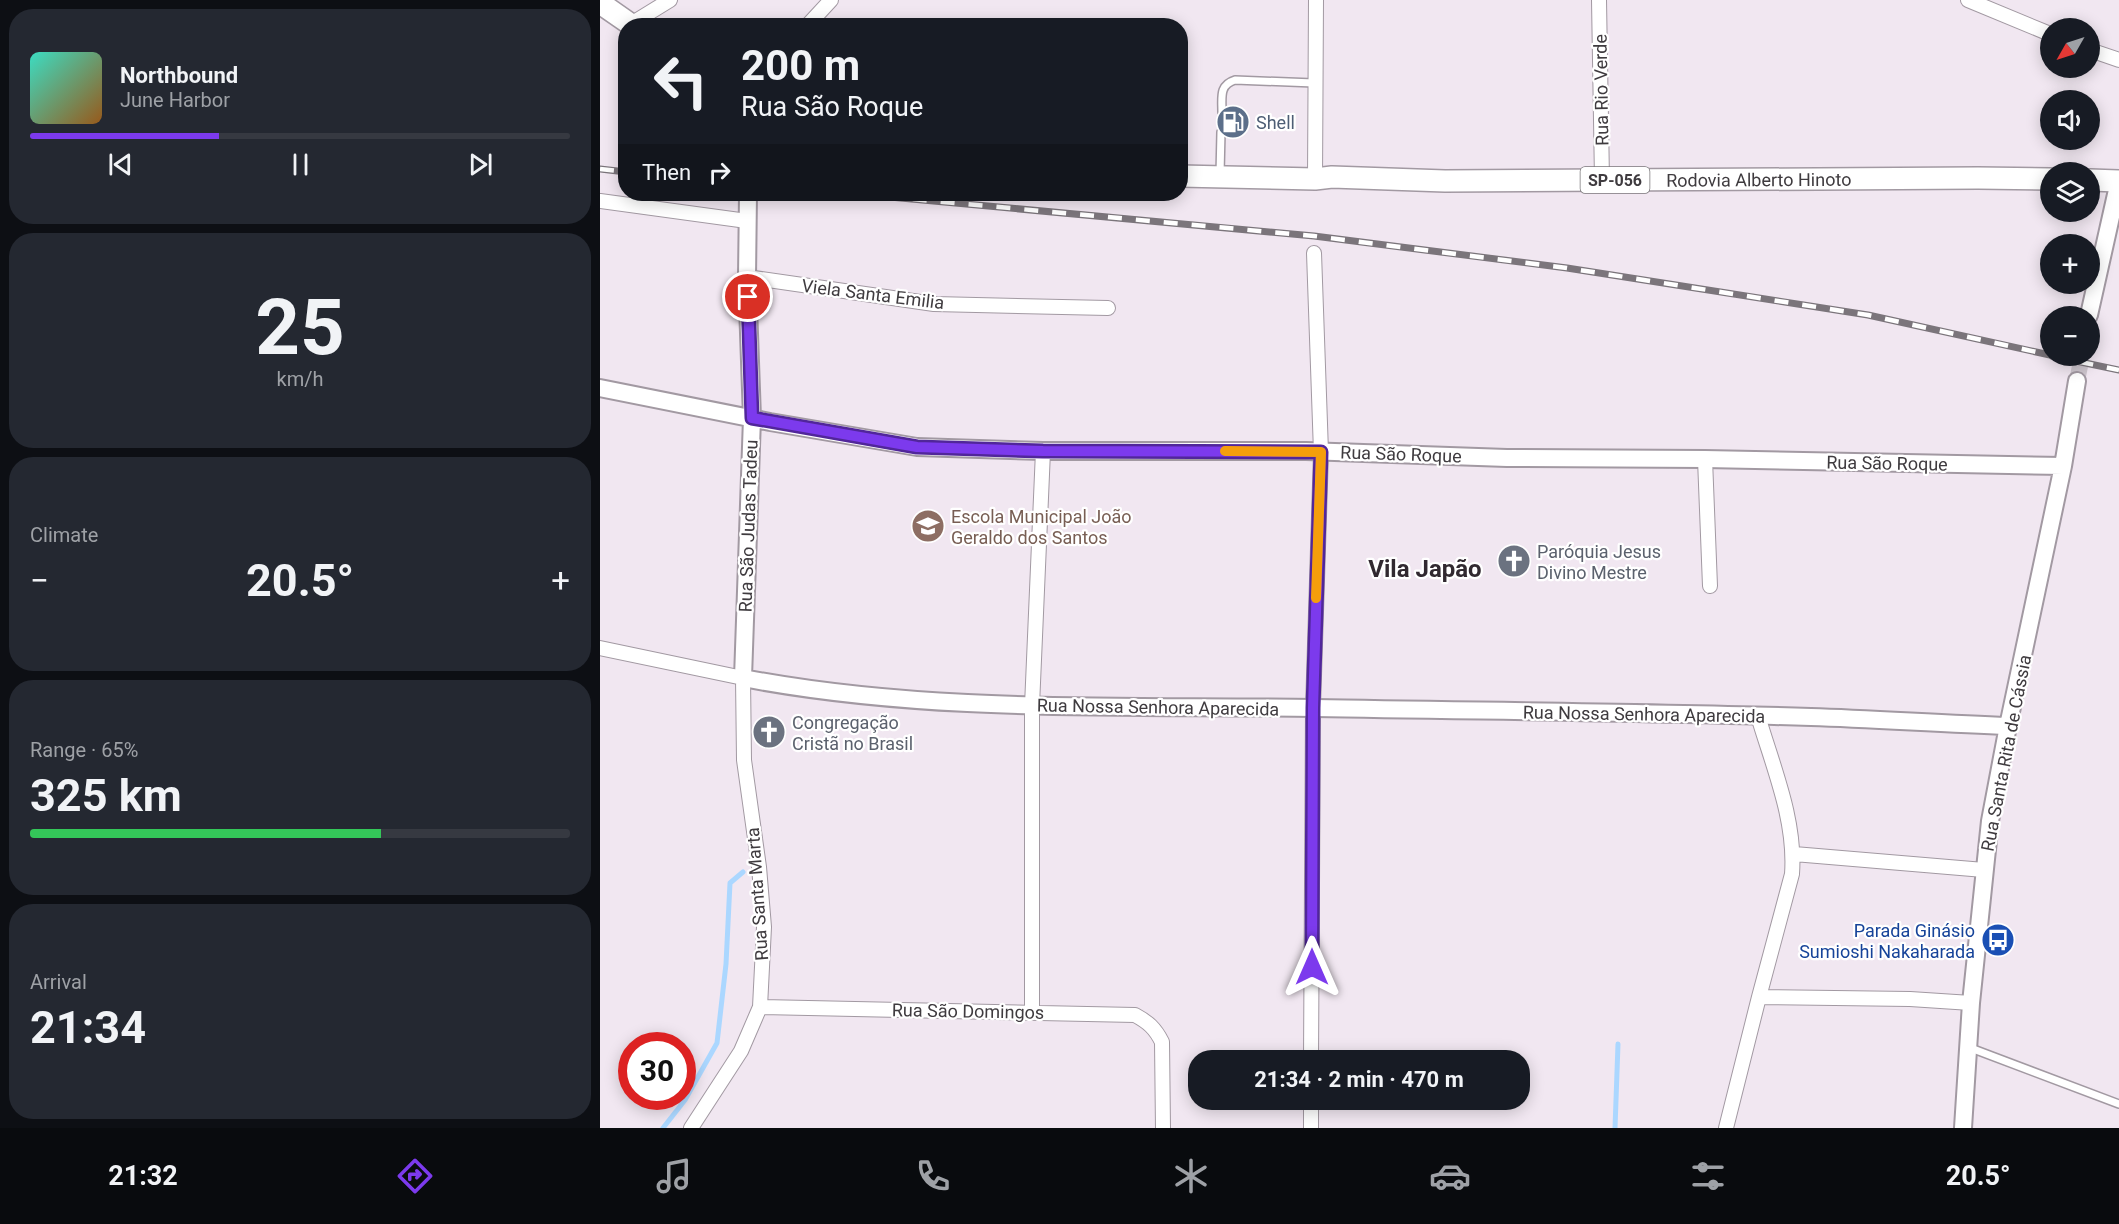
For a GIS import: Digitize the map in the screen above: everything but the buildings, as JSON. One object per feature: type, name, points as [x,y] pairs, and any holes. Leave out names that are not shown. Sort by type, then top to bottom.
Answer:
[{"type":"main road","points":[[600,3],[622,18]]},
{"type":"main road","name":"Rodovia Alberto Hinoto","points":[[1188,176],[1315,179],[1332,177],[1446,181],[2040,179]]},
{"type":"main road","points":[[2100,180],[2119,181]]},
{"type":"street","points":[[643,18],[670,0]]},
{"type":"street","points":[[814,18],[831,0]]},
{"type":"street","points":[[1315,179],[1316,0]]},
{"type":"street","name":"Rua Rio Verde","points":[[1599,0],[1602,180]]},
{"type":"street","points":[[1968,0],[2040,30]]},
{"type":"street","points":[[2100,53],[2119,60]]},
{"type":"street","points":[[2091,306],[2119,181]]},
{"type":"street","points":[[600,201],[747,218]]},
{"type":"street","name":"Rua São Judas Tadeu","points":[[743,678],[752,418],[747,277],[748,201]]},
{"type":"street","points":[[1311,1050],[1313,708],[1321,452],[1314,253]]},
{"type":"street","name":"Viela Santa Emilia","points":[[747,277],[934,304],[1108,308]]},
{"type":"street","name":"Rua Santa Rita de Cássia","points":[[1963,1128],[1971,1003],[1990,821],[2063,466],[2077,381]]},
{"type":"street","name":"Rua São Roque","points":[[600,388],[917,447],[1043,451],[1321,452],[1507,458],[1705,459],[2063,466]]},
{"type":"street","points":[[1032,1011],[1032,706],[1043,451]]},
{"type":"street","points":[[1705,459],[1710,586]]},
{"type":"street","name":"Rua Nossa Senhora Aparecida","points":[[600,648],[795,688],[858,696],[1032,706],[1313,708],[1758,716],[2008,726]]},
{"type":"street","name":"Rua Santa Marta","points":[[691,1128],[741,1051],[760,1007],[764,927],[759,867],[744,760],[743,678]]},
{"type":"street","points":[[1726,1128],[1792,874],[1794,854],[1791,827],[1758,716]]},
{"type":"street","points":[[1794,854],[1984,870]]},
{"type":"street","points":[[1759,996],[1910,999],[1971,1003]]},
{"type":"street","name":"Rua São Domingos","points":[[760,1007],[1032,1011],[1135,1015],[1149,1022],[1157,1031],[1162,1042],[1163,1128]]},
{"type":"street","points":[[1311,1110],[1311,1128]]},
{"type":"lane","points":[[1222,112],[1222,90],[1227,82],[1235,80],[1314,83]]},
{"type":"lane","points":[[1220,177],[1221,132]]},
{"type":"lane","points":[[1968,1047],[2119,1104]]},
{"type":"waterway","points":[[663,1128],[685,1100],[717,1043],[726,964],[730,883],[743,872]]},
{"type":"waterway","points":[[1615,1128],[1618,1044]]},
{"type":"tunnel","points":[[2077,381],[2080,366]]},
{"type":"railway","points":[[600,169],[618,171]]},
{"type":"railway","points":[[933,201],[1314,236],[1567,268],[1868,315],[2040,353]]},
{"type":"railway","points":[[2100,366],[2119,370]]},
{"type":"slow traffic","points":[[1225,451],[1321,452],[1316,598]]},
{"type":"place","name":"Shell","points":[[1233,122]]},
{"type":"place","name":"Escola Municipal João Geraldo dos Santos","points":[[928,526]]},
{"type":"place","name":"Paróquia Jesus Divino Mestre","points":[[1514,561]]},
{"type":"place","name":"Congregação Cristã no Brasil","points":[[769,732]]},
{"type":"place","name":"Parada Ginásio Sumioshi Nakaharada","points":[[1998,940]]},
{"type":"district","name":"Vila Japão","points":[[1425,569]]},
{"type":"route","points":[[748,297],[752,418],[917,447],[1043,451],[1321,452],[1313,708],[1312,967]]}]
